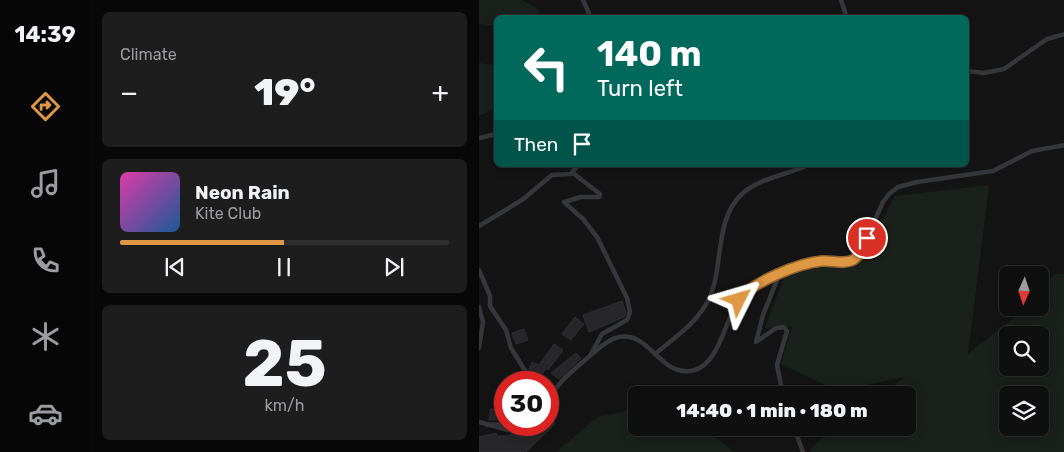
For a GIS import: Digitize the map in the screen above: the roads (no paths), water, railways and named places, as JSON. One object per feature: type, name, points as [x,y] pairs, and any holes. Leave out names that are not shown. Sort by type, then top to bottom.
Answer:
[{"type":"street","points":[[583,0],[590,15]]},
{"type":"street","points":[[841,0],[846,15]]},
{"type":"street","points":[[969,71],[984,73],[1004,69],[1047,39],[1064,34]]},
{"type":"street","points":[[479,138],[494,135]]},
{"type":"street","points":[[559,383],[610,340],[626,337],[640,342],[664,364],[682,372],[697,370],[704,366],[714,352],[745,292],[779,275],[822,261],[845,262],[855,259],[859,255],[883,202],[898,187],[917,182],[993,171],[1032,151],[1064,145]]},
{"type":"street","points":[[479,226],[522,200],[548,178],[573,173],[577,167]]},
{"type":"street","points":[[655,354],[693,320],[708,300],[726,222],[734,203],[756,184],[803,167]]},
{"type":"street","points":[[573,173],[600,194],[599,197],[581,197],[564,202],[583,219],[597,237],[618,276],[630,312],[627,320],[602,334],[591,355]]},
{"type":"street","points":[[479,270],[490,296],[490,306],[506,330],[511,348],[525,371]]},
{"type":"street","points":[[779,275],[763,315],[756,342],[776,328],[784,327],[787,331],[777,365],[781,386]]},
{"type":"street","points":[[479,308],[483,322],[479,348]]},
{"type":"street","points":[[479,422],[494,427]]},
{"type":"street","points":[[486,426],[494,425]]},
{"type":"street","points":[[797,436],[803,452]]}]
